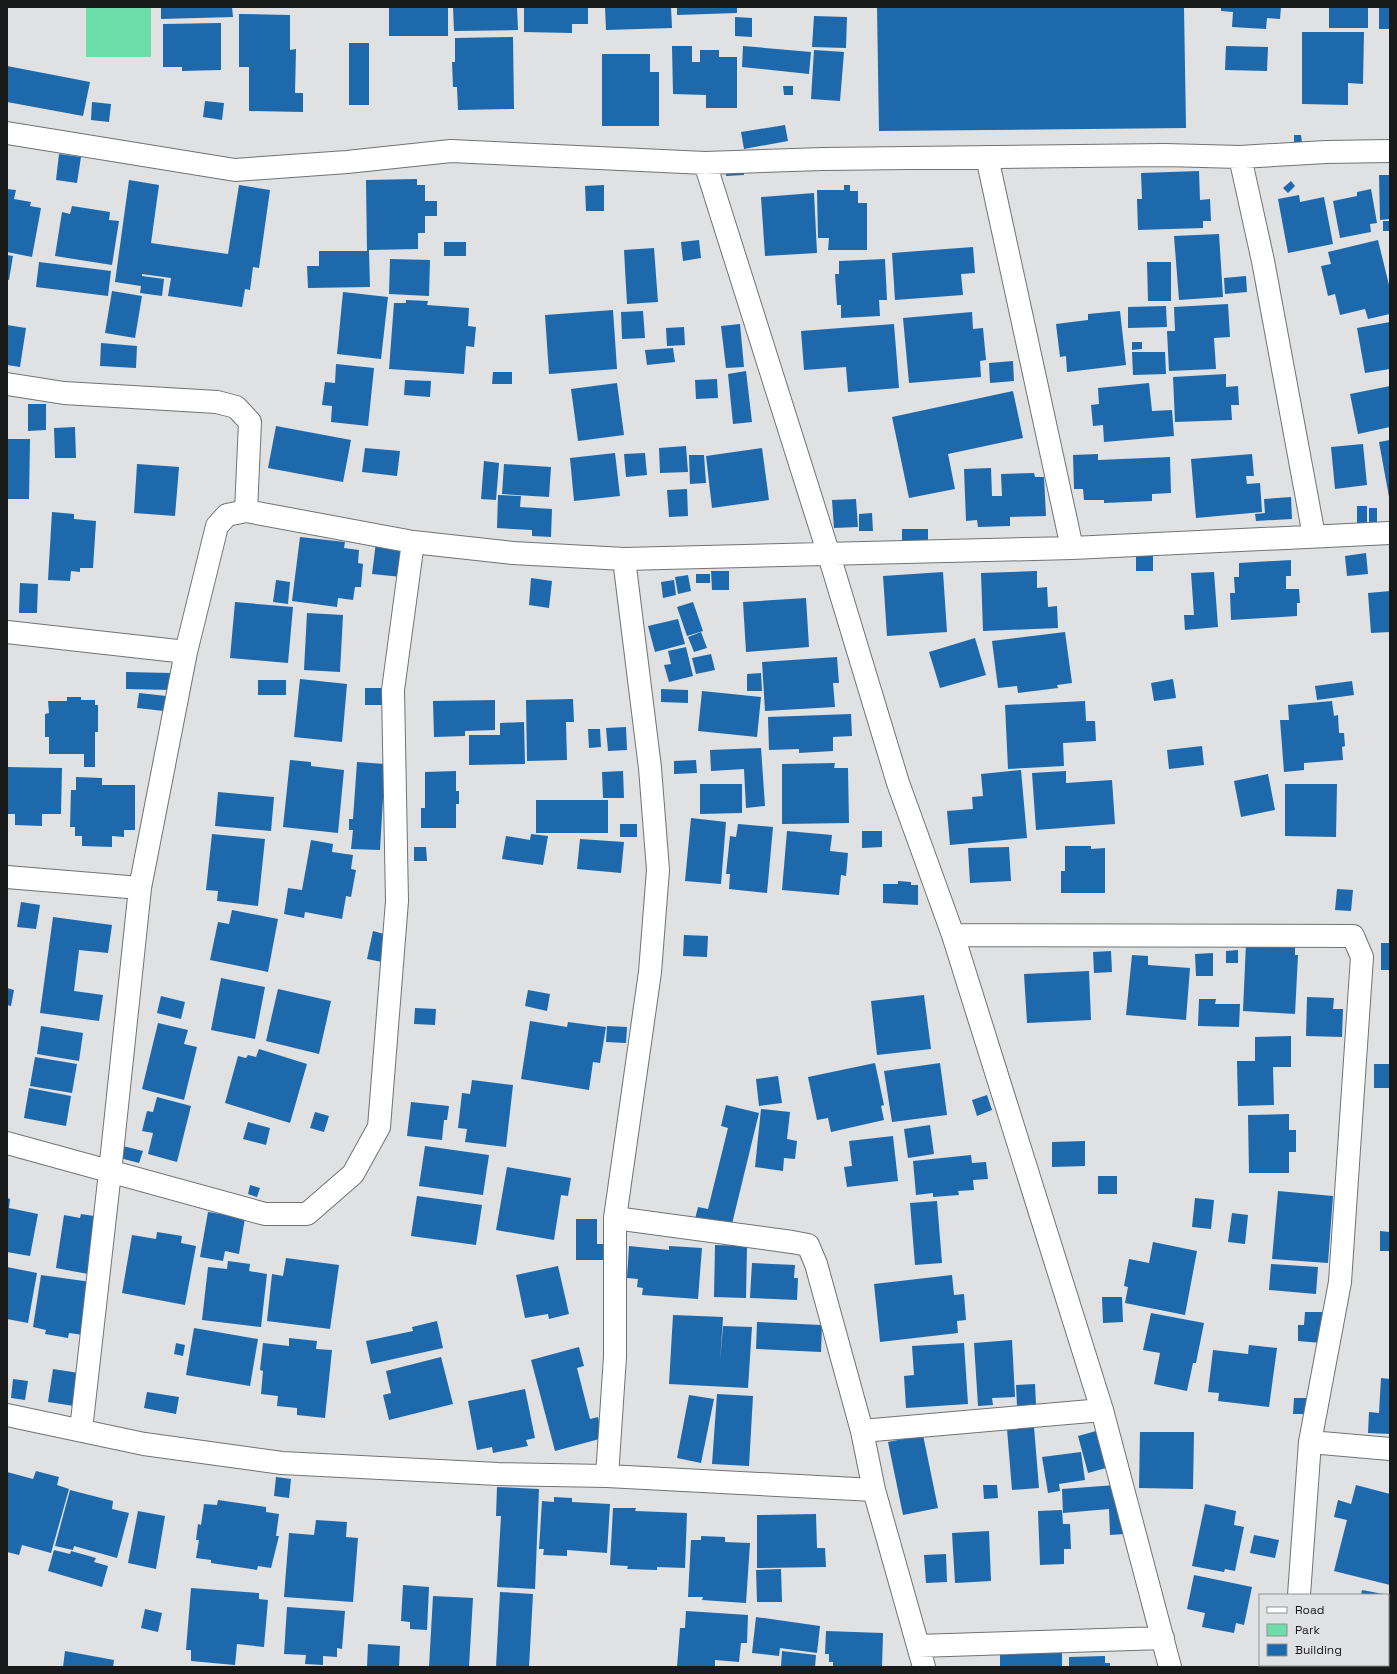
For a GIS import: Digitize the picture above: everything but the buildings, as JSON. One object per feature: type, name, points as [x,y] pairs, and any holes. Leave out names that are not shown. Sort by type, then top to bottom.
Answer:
[{"type":"street","points":[[7,133],[235,170],[347,162],[451,152],[705,163],[823,159],[1165,155],[1240,157],[1390,151]]},
{"type":"street","points":[[987,157],[1072,548]]},
{"type":"street","points":[[1240,157],[1263,261],[1314,536]]},
{"type":"street","points":[[705,163],[829,555],[898,783],[952,935],[1102,1410],[1170,1667]]},
{"type":"street","points":[[7,384],[64,393],[217,402],[236,407],[250,422],[246,511]]},
{"type":"street","points":[[81,1430],[140,888],[186,652],[216,526],[227,515],[246,511],[413,542],[513,553],[624,559],[1072,548],[1390,533]]},
{"type":"street","points":[[7,1143],[265,1214],[307,1214],[353,1174],[379,1127],[397,901],[393,690],[413,542]]},
{"type":"street","points":[[607,1476],[615,1357],[615,1218],[650,972],[658,870],[650,768],[624,559]]},
{"type":"street","points":[[7,632],[186,652]]},
{"type":"street","points":[[7,877],[140,888]]},
{"type":"street","points":[[952,935],[1353,936],[1362,957],[1340,1282],[1310,1442],[1299,1594]]},
{"type":"street","points":[[615,1218],[808,1245],[816,1264],[862,1431],[874,1490],[924,1667]]},
{"type":"street","points":[[862,1431],[1102,1410]]},
{"type":"street","points":[[7,1415],[144,1444],[282,1463],[498,1474],[607,1476],[874,1490]]},
{"type":"street","points":[[1310,1442],[1390,1449]]},
{"type":"street","points":[[918,1646],[1162,1638]]},
{"type":"green space","points":[[86,7],[151,7],[151,57],[86,57]]}]
